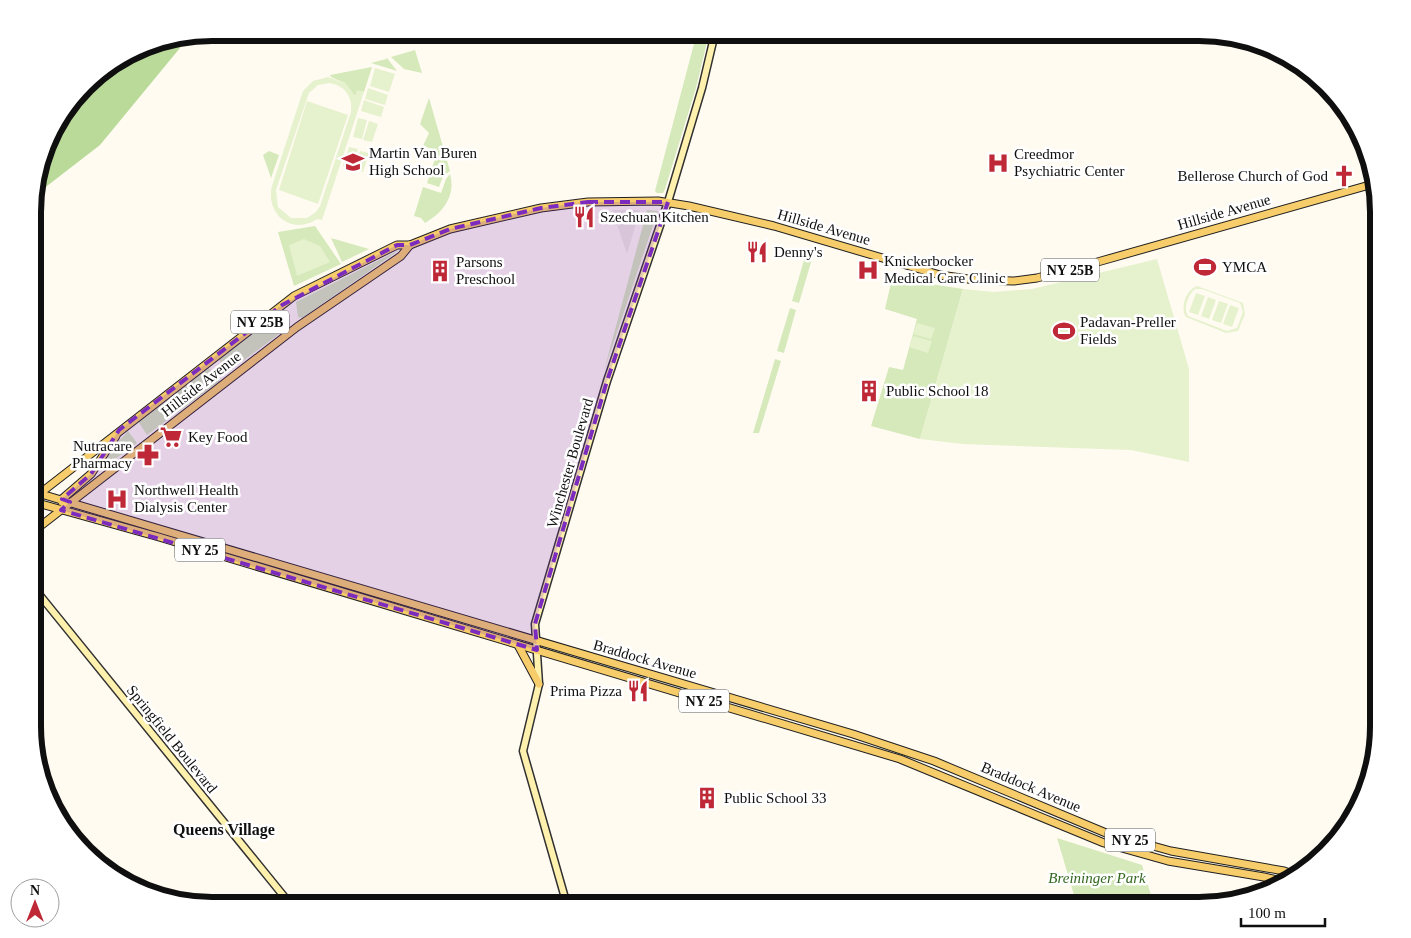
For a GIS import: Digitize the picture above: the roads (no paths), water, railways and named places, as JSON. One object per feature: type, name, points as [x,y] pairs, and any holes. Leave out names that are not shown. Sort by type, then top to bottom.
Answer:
[{"type":"main road","name":"Winchester Boulevard","points":[[565,897],[523,751],[539,684],[535,624],[599,408],[668,202],[704,80],[712,41]]},
{"type":"main road","name":"Hillside Avenue","points":[[41,496],[119,430],[294,296],[397,245],[410,245],[450,229],[541,208],[588,202],[668,202],[774,226],[940,275],[975,280],[1014,281],[1037,278],[1094,264],[1367,186]]},
{"type":"main road","name":"Hillside Avenue","points":[[41,526],[297,327],[402,256],[410,245]]},
{"type":"main road","points":[[61,510],[62,499],[91,474],[119,430]]},
{"type":"main road","name":"Braddock Avenue","points":[[41,499],[62,499],[536,642],[853,734],[934,762],[1106,833],[1171,851],[1286,872]]},
{"type":"main road","name":"Braddock Avenue","points":[[41,501],[61,510],[159,537],[900,760],[1104,843],[1168,861],[1274,879]]},
{"type":"main road","points":[[355,597],[358,587]]},
{"type":"main road","name":"Springfield Boulevard","points":[[41,597],[284,897]]},
{"type":"main road","points":[[518,645],[539,684]]},
{"type":"place","name":"Martin Van Buren High School","points":[[353,162]]},
{"type":"place","name":"Creedmor Psychiatric Center","points":[[998,163]]},
{"type":"place","name":"Bellerose Church of God","points":[[1344,176]]},
{"type":"place","name":"Szechuan Kitchen","points":[[584,217]]},
{"type":"place","name":"Denny's","points":[[757,252]]},
{"type":"place","name":"YMCA","points":[[1205,267]]},
{"type":"place","name":"Knickerbocker Medical Care Clinic","points":[[868,270]]},
{"type":"place","name":"Parsons Preschool","points":[[440,271]]},
{"type":"place","name":"Padavan-Preller Fields","points":[[1064,331]]},
{"type":"place","name":"Public School 18","points":[[869,391]]},
{"type":"place","name":"Key Food","points":[[171,437]]},
{"type":"place","name":"Nutracare Pharmacy","points":[[148,455]]},
{"type":"place","name":"Northwell Health Dialysis Center","points":[[117,499]]},
{"type":"place","name":"Prima Pizza","points":[[638,691]]},
{"type":"place","name":"Public School 33","points":[[707,798]]},
{"type":"district","name":"Queens Village","points":[[224,829]]},
{"type":"park label","name":"Breininger Park","points":[[1097,878]]}]
